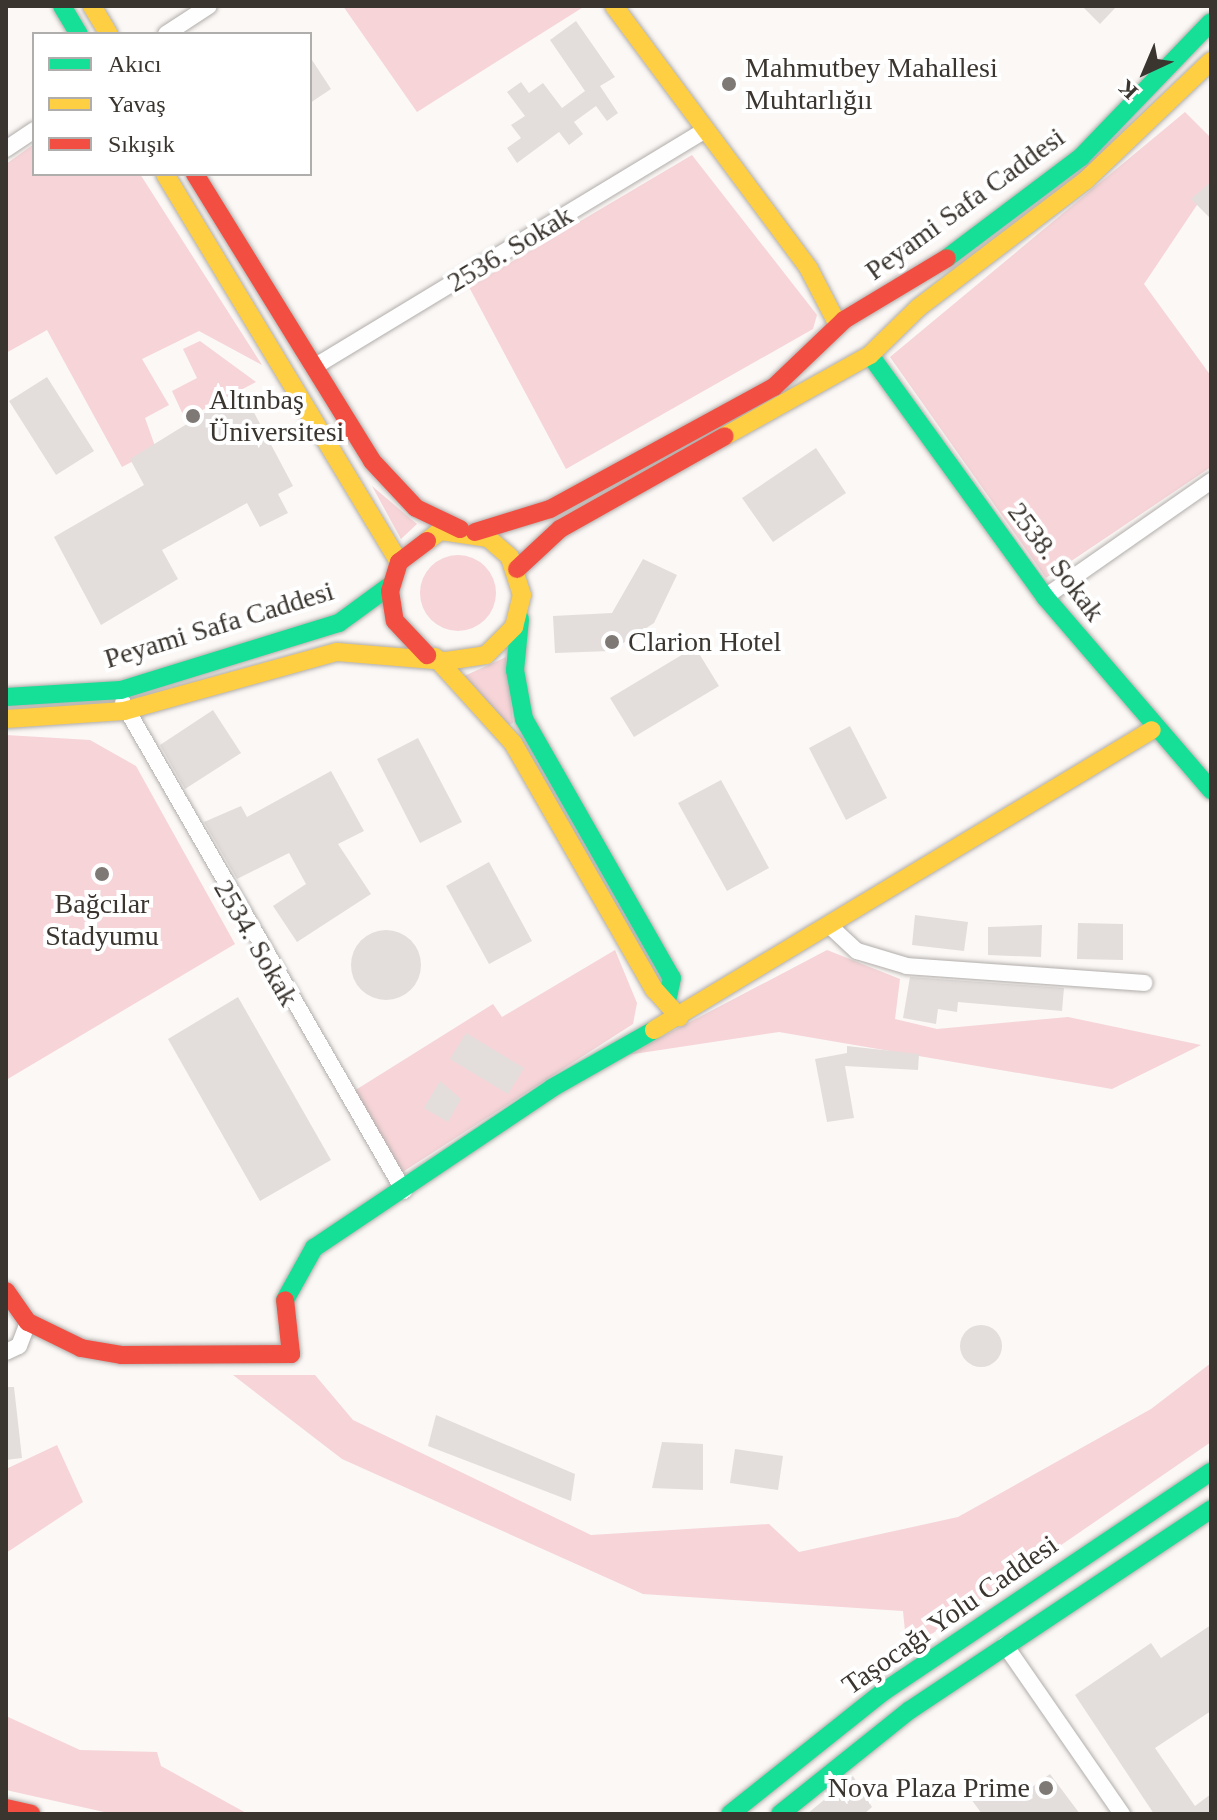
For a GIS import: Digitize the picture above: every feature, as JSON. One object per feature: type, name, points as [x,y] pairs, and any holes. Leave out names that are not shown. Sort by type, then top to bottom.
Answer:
[{"type":"street","points":[[62,6],[78,32]]},
{"type":"street","points":[[92,6],[108,32]]},
{"type":"street","points":[[169,32],[209,6]]},
{"type":"street","points":[[614,6],[809,269],[856,313],[877,322],[885,339]]},
{"type":"street","name":"Peyami Safa Caddesi","points":[[468,531],[550,509],[666,449],[774,387],[835,328],[932,270],[1081,157],[1211,22]]},
{"type":"street","name":"Peyami Safa Caddesi","points":[[517,569],[560,529],[865,358],[1085,181],[1211,61]]},
{"type":"street","name":"2536. Sokak","points":[[314,367],[706,130]]},
{"type":"street","points":[[6,149],[32,131]]},
{"type":"street","points":[[166,176],[399,562]]},
{"type":"street","points":[[196,176],[387,480],[416,508],[500,546],[517,569],[521,608],[515,670],[524,719],[667,967],[668,997],[679,1017]]},
{"type":"street","points":[[809,269],[835,328],[842,354],[865,358]]},
{"type":"street","name":"2538. Sokak","points":[[865,358],[1045,597],[1152,730],[1211,790]]},
{"type":"street","points":[[1045,597],[1211,481]]},
{"type":"street","points":[[468,531],[424,537],[399,562],[391,585],[395,621],[513,743],[654,989],[668,997]]},
{"type":"street","name":"Peyami Safa Caddesi","points":[[6,697],[121,690],[339,623],[391,585]]},
{"type":"street","points":[[6,719],[124,711],[337,652],[486,655],[502,643],[521,608]]},
{"type":"street","name":"2534. Sokak","points":[[121,690],[124,711],[404,1191]]},
{"type":"street","points":[[6,1291],[28,1322],[81,1348],[122,1355],[291,1354],[293,1326],[284,1297],[297,1271],[314,1248],[404,1191],[552,1088],[832,928],[1152,730]]},
{"type":"street","points":[[832,928],[857,951],[907,966],[1144,983]]},
{"type":"street","points":[[6,1352],[19,1346],[28,1322]]},
{"type":"street","name":"Taşocağı Yolu Caddesi","points":[[730,1814],[974,1630],[1211,1472]]},
{"type":"street","name":"Taşocağı Yolu Caddesi","points":[[783,1810],[1005,1645],[1211,1509]]},
{"type":"street","points":[[974,1630],[1005,1645],[1122,1814]]},
{"type":"street","points":[[6,1808],[31,1814]]},
{"type":"shaded area","points":[[343,6],[585,6],[417,112]]},
{"type":"shaded area","points":[[1185,112],[1211,138],[1211,184],[1144,284],[1211,376],[1211,467],[1046,578],[890,357]]},
{"type":"shaded area","points":[[32,145],[32,176],[141,176],[262,365],[199,331],[142,359],[169,405],[145,418],[156,449],[122,467],[47,330],[6,353],[6,164]]},
{"type":"shaded area","points":[[692,155],[817,315],[813,329],[566,469],[469,287]]},
{"type":"shaded area","points":[[200,341],[256,382],[185,419],[172,391],[197,378],[183,349]]},
{"type":"shaded area","points":[[372,486],[417,524],[401,539]]},
{"type":"shaded area","points":[[458,555],[472,558],[485,566],[493,579],[496,593],[493,607],[485,620],[472,628],[458,631],[444,628],[431,620],[423,607],[420,593],[423,579],[431,566],[444,558]]},
{"type":"shaded area","points":[[506,657],[513,723],[509,725],[462,677]]},
{"type":"shaded area","name":"Bağcılar Stadyumu","points":[[6,735],[90,740],[136,766],[235,944],[6,1080]]},
{"type":"shaded area","points":[[615,950],[637,1003],[633,1024],[398,1175],[346,1096],[493,1004],[502,1017]]},
{"type":"shaded area","points":[[827,950],[900,979],[895,1019],[937,1029],[1068,1017],[1201,1045],[1112,1089],[779,1032],[627,1055]]},
{"type":"shaded area","points":[[1211,1363],[1211,1442],[907,1651],[903,1611],[643,1594],[342,1459],[233,1375],[315,1375],[353,1420],[591,1535],[769,1524],[799,1552],[958,1517],[1151,1409]]},
{"type":"shaded area","points":[[57,1445],[83,1502],[6,1553],[6,1469]]},
{"type":"shaded area","points":[[6,1716],[80,1750],[157,1752],[161,1766],[248,1814],[113,1814],[6,1790]]},
{"type":"building","points":[[1082,6],[1117,6],[1100,24]]},
{"type":"building","points":[[576,21],[615,77],[600,86],[618,113],[607,121],[596,106],[574,122],[583,134],[569,145],[559,132],[517,163],[507,148],[521,138],[511,125],[525,116],[507,92],[521,82],[529,93],[543,83],[562,108],[585,91],[550,40]]},
{"type":"building","points":[[312,60],[331,89],[312,102]]},
{"type":"building","points":[[1211,182],[1211,219],[1191,199]]},
{"type":"building","points":[[47,377],[94,451],[56,475],[9,401]]},
{"type":"building","points":[[242,390],[293,486],[278,494],[288,513],[260,527],[247,503],[162,550],[178,579],[101,625],[54,537],[144,485],[130,459]]},
{"type":"building","points":[[816,448],[846,493],[773,542],[742,498]]},
{"type":"building","points":[[643,559],[677,575],[654,623],[611,651],[555,653],[553,616],[612,613]]},
{"type":"building","points":[[695,647],[719,686],[634,737],[610,698]]},
{"type":"building","points":[[213,710],[241,753],[185,789],[160,745]]},
{"type":"building","points":[[850,726],[887,798],[846,820],[809,748]]},
{"type":"building","points":[[418,738],[462,822],[420,843],[377,759]]},
{"type":"building","points":[[331,771],[364,831],[338,844],[371,894],[297,942],[273,906],[306,884],[289,853],[237,879],[204,822],[241,806],[247,817]]},
{"type":"building","points":[[721,780],[769,868],[727,891],[678,803]]},
{"type":"building","points":[[489,862],[532,941],[489,964],[446,886]]},
{"type":"building","points":[[915,915],[968,922],[964,951],[912,945]]},
{"type":"building","points":[[1078,923],[1123,924],[1123,960],[1077,959]]},
{"type":"building","points":[[1042,925],[1041,957],[988,955],[988,927]]},
{"type":"building","points":[[386,930],[411,940],[421,965],[411,990],[386,1000],[361,990],[351,965],[361,940]]},
{"type":"building","points":[[910,977],[1064,988],[1062,1011],[958,1002],[957,1012],[938,1009],[936,1024],[903,1018]]},
{"type":"building","points":[[238,997],[331,1160],[260,1201],[168,1039]]},
{"type":"building","points":[[466,1033],[524,1068],[508,1094],[450,1059]]},
{"type":"building","points":[[847,1046],[919,1054],[918,1070],[845,1066],[854,1118],[827,1122],[815,1059],[847,1053]]},
{"type":"building","points":[[440,1081],[461,1099],[448,1122],[424,1108]]},
{"type":"building","points":[[981,1325],[996,1331],[1002,1346],[996,1361],[981,1367],[966,1361],[960,1346],[966,1331]]},
{"type":"building","points":[[6,1387],[14,1387],[22,1458],[6,1460]]},
{"type":"building","points":[[436,1415],[575,1474],[571,1501],[428,1446]]},
{"type":"building","points":[[662,1442],[703,1444],[703,1490],[652,1488]]},
{"type":"building","points":[[735,1449],[783,1456],[778,1490],[730,1483]]},
{"type":"building","points":[[1211,1625],[1211,1711],[1155,1748],[1195,1806],[1211,1794],[1211,1814],[1154,1814],[1075,1695],[1151,1643],[1161,1658]]},
{"type":"building","name":"Nova Plaza Prime","points":[[1050,1774],[1080,1814],[982,1814],[971,1799],[997,1780],[1013,1801]]},
{"type":"building","points":[[853,1776],[872,1807],[864,1814],[807,1814]]},
{"type":"traffic: fast","points":[[62,6],[78,32]]},
{"type":"traffic: fast","points":[[947,258],[1081,157],[1211,22]]},
{"type":"traffic: fast","points":[[870,355],[1045,597],[1211,790]]},
{"type":"traffic: fast","points":[[6,697],[121,690],[339,623],[391,585]]},
{"type":"traffic: fast","points":[[520,619],[515,670],[524,719],[672,978],[668,997]]},
{"type":"traffic: fast","points":[[285,1300],[314,1248],[552,1088],[654,1030]]},
{"type":"traffic: fast","points":[[730,1814],[883,1692],[1211,1472]]},
{"type":"traffic: fast","points":[[780,1814],[910,1710],[1211,1509]]},
{"type":"traffic: slow","points":[[92,6],[108,32]]},
{"type":"traffic: slow","points":[[614,6],[809,269],[838,325]]},
{"type":"traffic: slow","points":[[725,436],[870,355],[918,308],[1085,181],[1211,61]]},
{"type":"traffic: slow","points":[[166,176],[399,562]]},
{"type":"traffic: slow","points":[[6,719],[124,711],[337,652],[446,661],[486,655],[514,627],[522,595],[510,557],[488,538],[440,531],[427,541]]},
{"type":"traffic: slow","points":[[435,657],[513,743],[654,989],[679,1017]]},
{"type":"traffic: slow","points":[[654,1030],[1152,730]]},
{"type":"traffic: jam","points":[[196,176],[372,461],[416,508],[460,529]]},
{"type":"traffic: jam","points":[[475,532],[550,509],[774,387],[844,320],[947,258]]},
{"type":"traffic: jam","points":[[517,569],[560,529],[725,436]]},
{"type":"traffic: jam","points":[[427,541],[399,562],[390,591],[395,621],[427,655]]},
{"type":"traffic: jam","points":[[6,1291],[28,1322],[81,1348],[122,1355],[291,1354],[285,1300]]},
{"type":"traffic: jam","points":[[6,1808],[31,1814]]},
{"type":"place","name":"Mahmutbey Mahallesi Muhtarlığıı","points":[[729,84]]},
{"type":"place","name":"Altınbaş Üniversitesi","points":[[193,416]]},
{"type":"place","name":"Clarion Hotel","points":[[612,642]]},
{"type":"place","name":"Bağcılar Stadyumu","points":[[102,874]]},
{"type":"place","name":"Nova Plaza Prime","points":[[1046,1788]]}]
